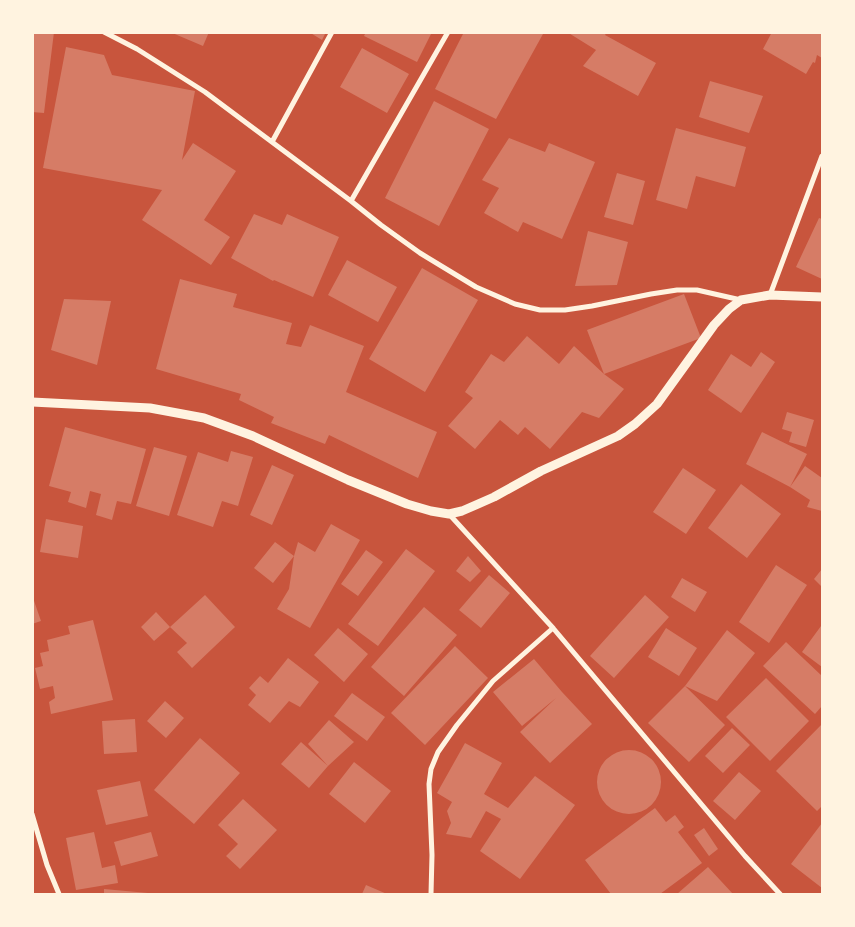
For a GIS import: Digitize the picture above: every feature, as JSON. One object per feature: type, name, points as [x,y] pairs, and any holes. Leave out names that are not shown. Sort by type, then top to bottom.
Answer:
[{"type":"street","points":[[104,32],[137,49],[205,92],[420,253],[476,287],[516,304],[540,310],[565,310],[677,290],[698,290],[742,300],[770,295],[822,297]]},
{"type":"street","points":[[272,142],[332,32]]},
{"type":"street","points":[[351,201],[448,32]]},
{"type":"street","points":[[770,295],[822,156]]},
{"type":"street","points":[[32,402],[150,408],[204,418],[254,436],[348,480],[407,504],[449,514],[462,511],[494,498],[541,471],[618,436],[635,424],[657,404],[714,325],[729,309],[742,300]]},
{"type":"street","points":[[449,514],[553,628],[745,856],[780,894]]},
{"type":"street","points":[[431,894],[432,855],[429,784],[431,769],[438,752],[456,725],[493,681],[553,628]]},
{"type":"street","points":[[32,814],[47,865],[59,894]]},
{"type":"building","points":[[32,32],[54,32],[44,113],[32,112]]},
{"type":"building","points":[[170,32],[209,32],[203,46]]},
{"type":"building","points":[[309,32],[326,32],[322,40]]},
{"type":"building","points":[[366,32],[432,32],[417,62],[364,36]]},
{"type":"building","points":[[464,32],[540,32],[543,34],[496,119],[435,89]]},
{"type":"building","points":[[567,32],[607,32],[605,35],[656,63],[638,96],[583,66],[596,50]]},
{"type":"building","points":[[772,32],[822,32],[822,58],[817,55],[815,63],[813,62],[806,74],[763,49]]},
{"type":"building","points":[[66,47],[104,55],[112,75],[195,91],[182,160],[193,143],[236,171],[204,220],[230,237],[211,265],[142,220],[162,190],[43,168]]},
{"type":"building","points":[[362,48],[409,74],[387,113],[340,87]]},
{"type":"building","points":[[710,81],[763,96],[749,133],[699,117]]},
{"type":"building","points":[[434,101],[489,129],[439,226],[385,198]]},
{"type":"building","points":[[676,128],[746,147],[735,187],[696,176],[687,209],[656,200]]},
{"type":"building","points":[[509,138],[545,152],[549,143],[595,162],[562,239],[523,222],[518,232],[484,213],[499,188],[482,180]]},
{"type":"building","points":[[617,173],[645,181],[633,225],[604,217]]},
{"type":"building","points":[[254,214],[282,225],[287,214],[339,237],[313,297],[273,281],[231,258]]},
{"type":"building","points":[[819,218],[822,219],[822,279],[796,267]]},
{"type":"building","points":[[588,231],[628,242],[617,285],[575,286]]},
{"type":"building","points":[[347,260],[397,287],[378,322],[328,295]]},
{"type":"building","points":[[422,268],[478,300],[425,392],[369,359]]},
{"type":"building","points":[[180,279],[237,294],[233,307],[292,323],[286,344],[301,347],[310,325],[364,346],[346,392],[437,432],[418,478],[329,435],[325,444],[271,423],[274,417],[239,400],[241,394],[156,369]]},
{"type":"building","points":[[684,294],[701,338],[604,374],[587,330]]},
{"type":"building","points":[[64,299],[111,301],[97,365],[51,350]]},
{"type":"building","points":[[527,336],[559,364],[574,346],[604,374],[624,389],[599,418],[582,412],[550,449],[525,427],[518,435],[500,420],[475,449],[448,426],[473,398],[465,392],[491,354],[504,362]]},
{"type":"building","points":[[761,352],[775,362],[741,413],[708,390],[731,354],[751,367]]},
{"type":"building","points":[[787,412],[814,420],[806,447],[789,442],[792,432],[782,429]]},
{"type":"building","points":[[65,427],[146,449],[131,504],[117,501],[112,520],[96,515],[101,494],[90,491],[86,508],[68,502],[71,492],[49,486]]},
{"type":"building","points":[[762,432],[807,454],[790,487],[746,464]]},
{"type":"building","points":[[154,447],[187,456],[169,516],[136,506]]},
{"type":"building","points":[[231,451],[253,457],[238,506],[222,501],[213,527],[177,515],[198,452],[228,462]]},
{"type":"building","points":[[272,465],[294,475],[272,525],[250,515]]},
{"type":"building","points":[[805,466],[822,478],[822,511],[807,507],[810,500],[790,487]]},
{"type":"building","points":[[683,468],[716,490],[686,534],[653,512]]},
{"type":"building","points":[[741,484],[781,514],[747,558],[708,528]]},
{"type":"building","points":[[46,519],[83,526],[78,558],[40,552]]},
{"type":"building","points":[[331,524],[360,540],[310,628],[277,609],[289,589],[298,542],[315,552]]},
{"type":"building","points":[[275,542],[294,556],[273,583],[254,568]]},
{"type":"building","points":[[406,549],[435,571],[378,646],[348,624]]},
{"type":"building","points":[[366,550],[383,562],[358,596],[341,584]]},
{"type":"building","points":[[468,556],[481,571],[470,582],[456,571]]},
{"type":"building","points":[[776,565],[807,585],[769,643],[739,622]]},
{"type":"building","points":[[822,569],[822,587],[814,579]]},
{"type":"building","points":[[489,575],[510,593],[481,628],[459,610]]},
{"type":"building","points":[[682,578],[707,592],[695,612],[671,597]]},
{"type":"building","points":[[32,595],[41,621],[32,624]]},
{"type":"building","points":[[205,595],[235,627],[192,668],[177,652],[187,643],[170,627]]},
{"type":"building","points":[[645,595],[669,617],[614,678],[590,656]]},
{"type":"building","points":[[424,607],[457,635],[404,696],[371,667]]},
{"type":"building","points":[[156,612],[170,627],[154,641],[141,627]]},
{"type":"building","points":[[93,620],[113,700],[51,714],[49,702],[55,698],[53,686],[40,689],[35,668],[43,666],[40,653],[49,651],[47,640],[70,634],[68,626]]},
{"type":"building","points":[[822,627],[822,667],[802,652]]},
{"type":"building","points":[[338,628],[368,654],[344,682],[314,655]]},
{"type":"building","points":[[666,628],[697,648],[679,676],[648,657]]},
{"type":"building","points":[[727,630],[755,653],[717,701],[685,686]]},
{"type":"building","points":[[786,642],[822,676],[822,706],[815,714],[763,666]]},
{"type":"building","points":[[455,646],[488,678],[425,745],[391,713]]},
{"type":"building","points":[[288,658],[319,682],[300,707],[289,701],[270,723],[248,705],[256,695],[249,688],[260,676],[268,683]]},
{"type":"building","points":[[534,659],[592,724],[550,763],[520,732],[556,698],[522,726],[493,692]]},
{"type":"building","points":[[766,678],[809,721],[770,761],[726,717]]},
{"type":"building","points":[[685,686],[725,725],[689,762],[648,723]]},
{"type":"building","points":[[352,693],[385,717],[367,741],[334,716]]},
{"type":"building","points":[[165,701],[184,718],[166,738],[147,721]]},
{"type":"building","points":[[135,719],[137,752],[104,754],[102,721]]},
{"type":"building","points":[[329,720],[354,742],[328,766],[308,744]]},
{"type":"building","points":[[822,724],[822,806],[817,811],[776,771]]},
{"type":"building","points":[[732,728],[750,745],[723,773],[705,756]]},
{"type":"building","points":[[200,738],[240,773],[194,824],[154,790]]},
{"type":"building","points":[[301,742],[328,766],[309,788],[281,764]]},
{"type":"building","points":[[465,743],[502,763],[484,794],[508,808],[535,776],[575,805],[520,879],[480,851],[501,819],[486,811],[471,838],[446,834],[451,823],[447,811],[452,802],[437,793]]},
{"type":"building","points":[[629,750],[647,756],[655,764],[661,782],[655,800],[647,808],[629,814],[611,808],[603,800],[597,782],[603,764],[611,756]]},
{"type":"building","points":[[354,762],[391,791],[365,823],[329,794]]},
{"type":"building","points":[[739,772],[761,791],[735,820],[713,801]]},
{"type":"building","points":[[140,781],[148,816],[106,825],[97,790]]},
{"type":"building","points":[[243,799],[277,830],[240,869],[226,856],[238,844],[218,825]]},
{"type":"building","points":[[655,808],[666,822],[675,815],[684,827],[678,832],[702,863],[660,894],[611,894],[585,860]]},
{"type":"building","points":[[822,823],[822,888],[791,864]]},
{"type":"building","points":[[704,828],[718,849],[709,856],[694,835]]},
{"type":"building","points":[[94,832],[102,868],[115,865],[118,883],[76,890],[66,838]]},
{"type":"building","points":[[151,832],[158,856],[121,866],[114,842]]},
{"type":"building","points":[[708,867],[733,894],[677,894]]},
{"type":"building","points":[[366,885],[387,894],[362,894]]},
{"type":"building","points":[[104,889],[148,893],[148,894],[104,894]]}]
